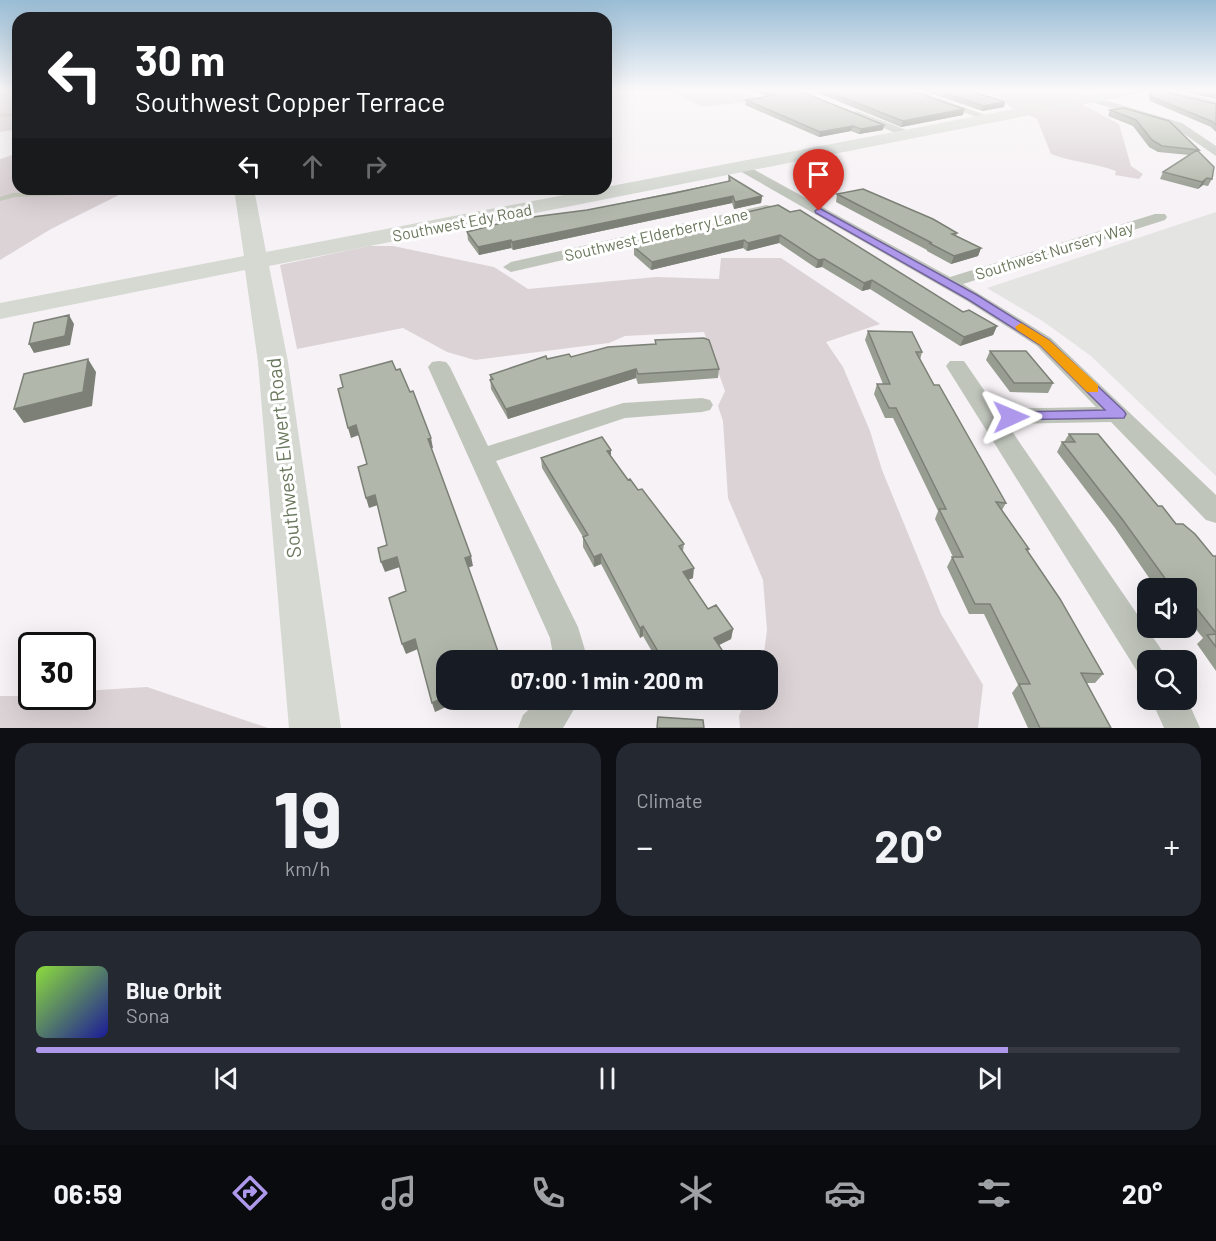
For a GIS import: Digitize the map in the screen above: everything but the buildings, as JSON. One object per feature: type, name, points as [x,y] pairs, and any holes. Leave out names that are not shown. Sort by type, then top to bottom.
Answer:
[{"type":"main road","name":"Southwest Edy Road","points":[[612,192],[967,124]]},
{"type":"main road","name":"Southwest Elwert Road","points":[[245,195],[273,362],[315,728]]},
{"type":"main road","name":"Southwest Edy Road","points":[[0,311],[599,195]]},
{"type":"street","points":[[882,124],[910,135]]},
{"type":"street","points":[[1175,124],[1216,152]]},
{"type":"street","points":[[742,167],[948,283],[1044,342],[1216,512]]},
{"type":"street","name":"Southwest Elderberry Lane","points":[[511,267],[801,201]]},
{"type":"street","name":"Southwest Nursery Way","points":[[948,283],[1160,217]]},
{"type":"street","points":[[957,366],[1142,650]]},
{"type":"street","points":[[439,367],[566,638],[569,650]]},
{"type":"street","points":[[481,457],[623,411],[702,405]]},
{"type":"street","points":[[990,417],[1118,414]]},
{"type":"street","points":[[536,728],[554,710]]},
{"type":"street","points":[[1174,710],[1182,728]]},
{"type":"shaded area","points":[[0,124],[12,124],[12,130],[0,132]]},
{"type":"shaded area","points":[[1039,124],[1119,124],[1131,166],[1143,174],[1139,179],[1115,175],[1116,171],[1051,154]]},
{"type":"shaded area","points":[[12,155],[12,195],[119,195],[51,229],[0,260],[0,159]]},
{"type":"shaded area","points":[[1216,212],[1216,476],[1091,356],[1044,322],[987,288]]},
{"type":"shaded area","points":[[369,246],[393,246],[494,267],[528,289],[656,277],[719,279],[721,258],[781,258],[880,324],[826,342],[843,367],[941,614],[983,685],[978,728],[740,728],[739,716],[741,710],[778,710],[778,650],[764,650],[767,630],[763,580],[728,498],[723,421],[718,406],[725,391],[704,332],[625,336],[609,343],[475,360],[447,352],[403,328],[297,349],[280,265]]},
{"type":"shaded area","points":[[147,687],[268,728],[0,728],[0,696],[18,696],[18,710],[96,710],[96,690]]},
{"type":"waterway","points":[[0,199],[14,195]]},
{"type":"slow traffic","points":[[1021,327],[1064,359],[1092,388]]},
{"type":"route","points":[[819,211],[973,297],[1044,342],[1118,414],[1011,417]]}]
